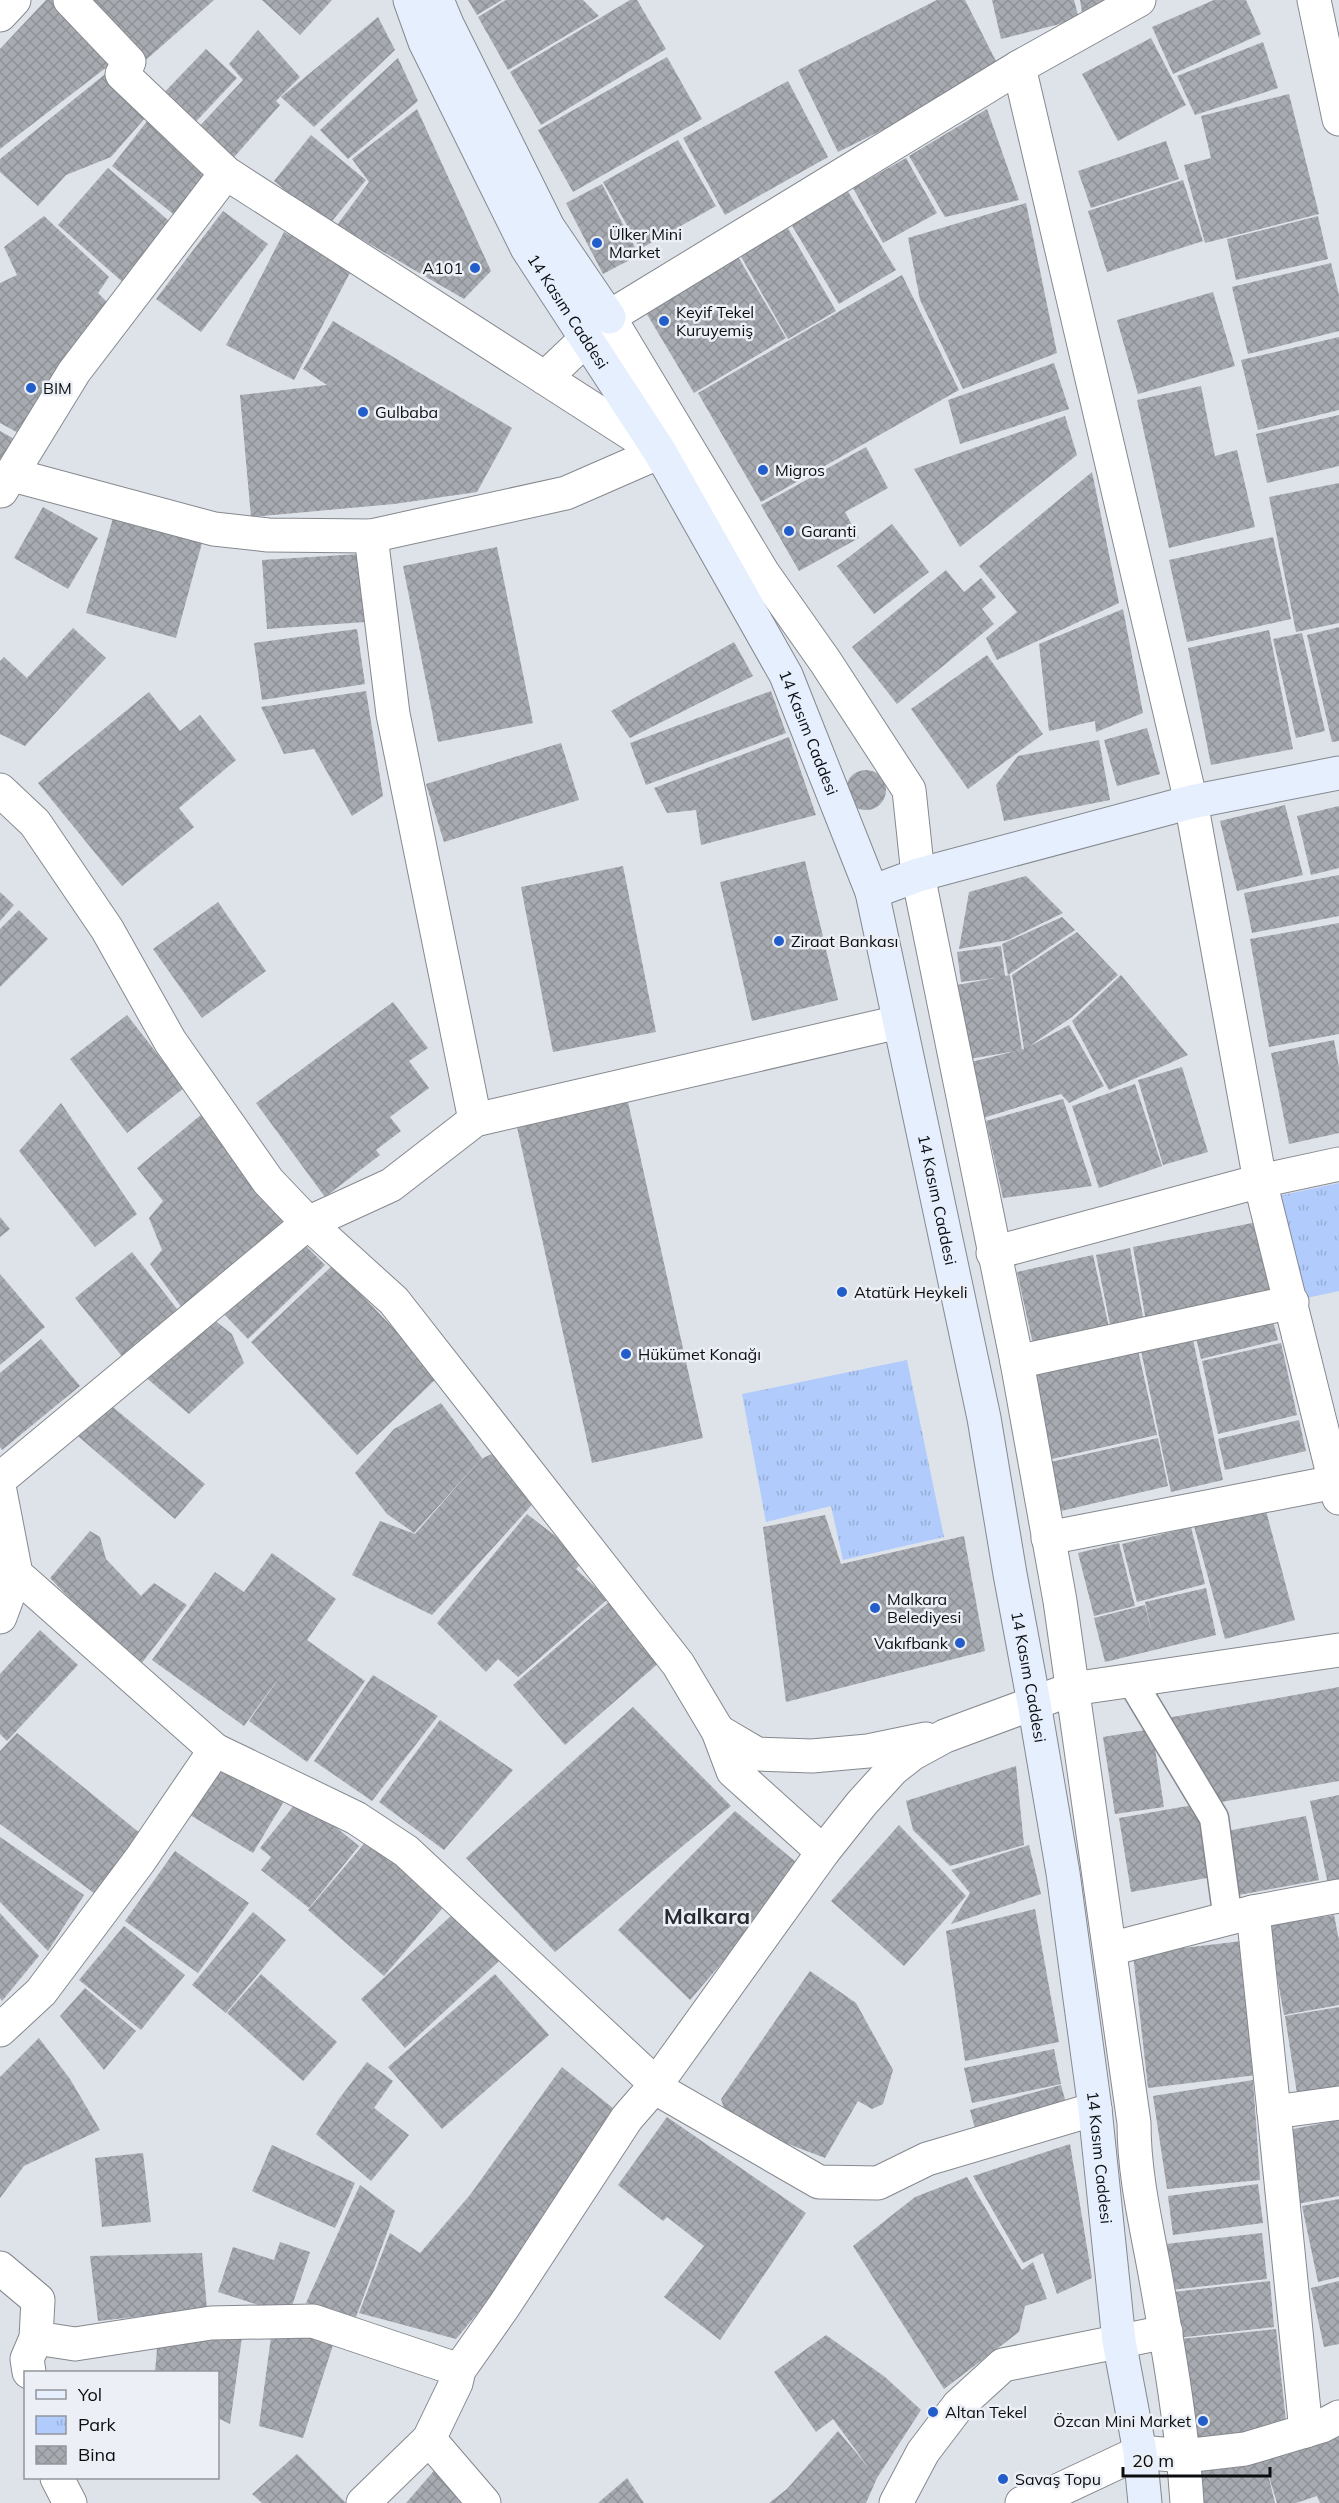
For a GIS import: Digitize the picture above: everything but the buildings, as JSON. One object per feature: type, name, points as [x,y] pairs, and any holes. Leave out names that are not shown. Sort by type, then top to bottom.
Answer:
[{"type":"street","points":[[0,15],[14,0]]},
{"type":"street","points":[[70,0],[129,62],[122,74],[226,173],[660,452]]},
{"type":"street","name":"14 Kasım Caddesi","points":[[410,0],[425,42],[527,248],[598,328],[825,661],[909,790],[918,875],[993,1253],[1017,1362],[1048,1538],[1110,1949],[1134,2123],[1134,2156],[1166,2332],[1184,2456],[1187,2503]]},
{"type":"street","points":[[437,0],[598,328]]},
{"type":"street","points":[[545,378],[598,328],[1019,67],[1139,0]]},
{"type":"street","points":[[1314,0],[1339,119]]},
{"type":"street","points":[[1019,67],[1191,802],[1260,1181],[1337,1490],[1048,1538]]},
{"type":"street","points":[[226,173],[75,372],[6,484],[214,529],[268,535],[371,536],[566,494],[660,452]]},
{"type":"street","name":"14 Kasım Caddesi","points":[[598,328],[660,452],[786,675],[872,892],[984,1418],[1063,1873],[1095,2109],[1119,2341],[1140,2452],[1144,2503]]},
{"type":"street","points":[[371,536],[393,714],[475,1120]]},
{"type":"street","points":[[872,892],[918,875],[1191,802],[1339,773]]},
{"type":"street","points":[[0,790],[35,823],[107,929],[170,1041],[268,1180],[308,1223],[394,1301],[678,1664],[718,1731],[733,1771],[824,1852]]},
{"type":"street","points":[[0,1479],[308,1223],[392,1185],[475,1120],[899,1022]]},
{"type":"street","points":[[993,1253],[1260,1181],[1339,1164]]},
{"type":"street","points":[[1017,1362],[1292,1302]]},
{"type":"street","points":[[0,1491],[16,1574],[0,1617]]},
{"type":"street","points":[[16,1574],[214,1750],[356,1818],[406,1851],[655,2086],[819,2182],[878,2183],[927,2159],[1095,2109]]},
{"type":"street","points":[[363,2503],[429,2439],[456,2383],[459,2370],[504,2306],[627,2118],[655,2086],[824,1852],[862,1803],[893,1769],[912,1754],[945,1736],[1072,1689],[1339,1650]]},
{"type":"street","points":[[718,1731],[757,1754],[812,1756],[868,1751],[945,1736]]},
{"type":"street","points":[[0,2030],[41,1992],[140,1860],[214,1750]]},
{"type":"street","points":[[1110,1949],[1240,1916],[1339,1896]]},
{"type":"street","points":[[1240,1916],[1274,2112],[1306,2431]]},
{"type":"street","points":[[1274,2112],[1339,2103]]},
{"type":"street","points":[[0,2268],[38,2300],[36,2338],[27,2359],[29,2371]]},
{"type":"street","points":[[36,2338],[75,2344],[211,2323],[313,2321],[459,2370]]},
{"type":"street","points":[[896,2503],[923,2452],[958,2406],[1003,2366],[1166,2332]]},
{"type":"street","points":[[1022,2503],[1059,2490],[1140,2452],[1184,2456],[1245,2449],[1322,2426],[1339,2417]]},
{"type":"street","points":[[429,2439],[484,2503]]},
{"type":"street","points":[[58,2479],[70,2503]]},
{"type":"lane","points":[[1131,1680],[1214,1818],[1240,1916]]},
{"type":"green space","points":[[1339,1183],[1339,1291],[1297,1300],[1273,1197]]},
{"type":"green space","points":[[907,1360],[944,1537],[843,1560],[831,1506],[766,1522],[742,1394]]},
{"type":"place","name":"Ülker Mini Market","points":[[597,243]]},
{"type":"place","name":"A101","points":[[475,268]]},
{"type":"place","name":"Keyif Tekel Kuruyemiş","points":[[664,321]]},
{"type":"place","name":"BIM","points":[[31,388]]},
{"type":"place","name":"Gulbaba","points":[[363,412]]},
{"type":"place","name":"Migros","points":[[763,470]]},
{"type":"place","name":"Garanti","points":[[789,531]]},
{"type":"place","name":"Ziraat Bankası","points":[[779,941]]},
{"type":"place","name":"Atatürk Heykeli","points":[[842,1292]]},
{"type":"place","name":"Hükümet Konağı","points":[[626,1354]]},
{"type":"place","name":"Malkara Belediyesi","points":[[875,1608]]},
{"type":"place","name":"Vakıfbank","points":[[960,1643]]},
{"type":"place","name":"Altan Tekel","points":[[933,2412]]},
{"type":"place","name":"Özcan Mini Market","points":[[1203,2421]]},
{"type":"place","name":"Savaş Topu","points":[[1003,2479]]},
{"type":"district","name":"Malkara","points":[[707,1916]]}]
